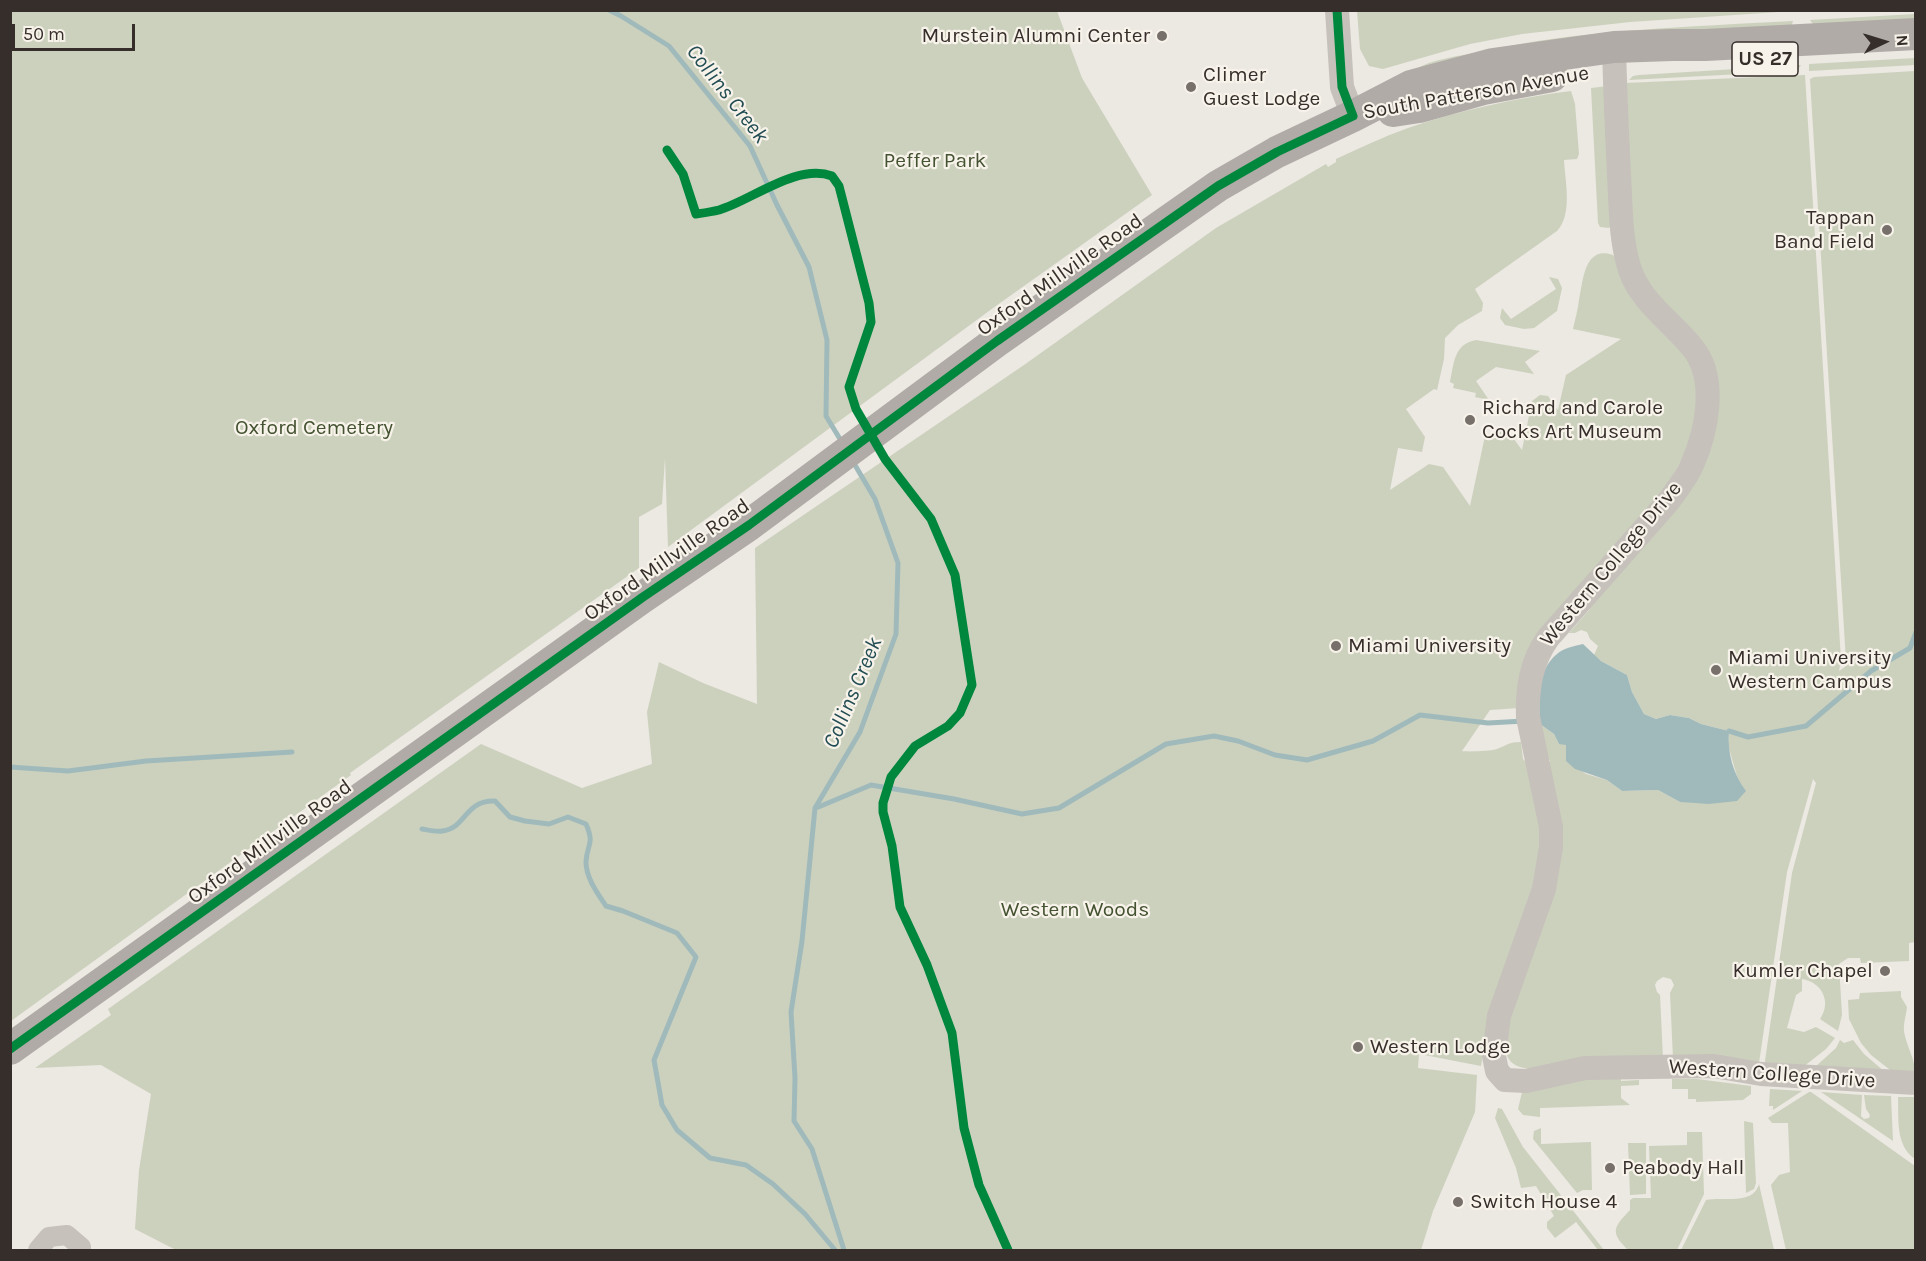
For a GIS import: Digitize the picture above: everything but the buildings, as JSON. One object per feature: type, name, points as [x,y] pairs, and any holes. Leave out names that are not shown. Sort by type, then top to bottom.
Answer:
[{"type":"highway","name":"South Patterson Avenue","points":[[1615,58],[1672,45],[1916,34]]},
{"type":"highway","name":"South Patterson Avenue","points":[[1353,117],[1412,86],[1493,64],[1615,58],[1916,51]]},
{"type":"highway","name":"Oxford Millville Road","points":[[10,1049],[810,481],[997,341],[1218,186],[1277,152],[1353,117]]},
{"type":"street","points":[[1337,10],[1342,87],[1353,117]]},
{"type":"street","name":"Western College Drive","points":[[1615,58],[1622,239],[1630,271],[1642,296],[1694,349],[1702,363],[1706,379],[1705,421],[1692,465],[1667,503],[1548,638],[1538,652],[1532,667],[1527,699],[1528,717],[1551,827],[1551,847],[1544,889],[1499,1016],[1494,1056],[1497,1071],[1505,1080],[1526,1081],[1585,1068],[1714,1066],[1761,1074],[1916,1083]]},
{"type":"street","points":[[38,1251],[49,1237],[67,1235],[81,1247],[81,1251]]},
{"type":"green space","points":[[11,10],[1057,11],[1082,78],[1152,195],[993,308],[668,547],[665,458],[662,504],[639,517],[639,568],[350,773],[351,775],[11,1021]]},
{"type":"green space","points":[[1357,11],[1794,11],[1630,22],[1522,34],[1470,44],[1383,69],[1369,66],[1360,49]]},
{"type":"green space","points":[[1915,14],[1915,28],[1816,28],[1810,20]]},
{"type":"green space","points":[[1793,21],[1791,28],[1414,70],[1446,58],[1557,38],[1675,27]]},
{"type":"green space","points":[[1915,58],[1915,65],[1809,71],[1809,64]]},
{"type":"green space","points":[[1801,65],[1797,71],[1629,80],[1639,75]]},
{"type":"green space","points":[[1915,71],[1916,942],[1909,943],[1909,961],[1861,963],[1860,958],[1848,958],[1839,964],[1842,1015],[1838,1031],[1820,1019],[1825,1000],[1820,988],[1802,979],[1802,991],[1796,995],[1787,1028],[1804,1032],[1816,1027],[1835,1038],[1826,1049],[1803,1067],[1766,1066],[1792,873],[1816,783],[1813,779],[1787,872],[1759,1063],[1728,1058],[1673,1059],[1670,993],[1674,985],[1671,979],[1663,977],[1655,985],[1660,995],[1663,1059],[1530,1069],[1516,1065],[1506,1054],[1504,1034],[1551,896],[1548,765],[1550,761],[1544,750],[1540,724],[1554,734],[1559,744],[1566,744],[1566,760],[1586,774],[1607,780],[1622,791],[1658,790],[1680,802],[1738,780],[1728,745],[1729,731],[1701,724],[1689,718],[1670,715],[1656,719],[1644,714],[1632,692],[1627,675],[1594,655],[1598,646],[1590,639],[1587,632],[1581,630],[1569,633],[1590,609],[1589,602],[1619,570],[1715,401],[1633,257],[1625,83],[1805,75],[1841,660],[1839,671],[1845,667],[1846,661],[1810,79]]},
{"type":"green space","points":[[1608,86],[1613,222],[1609,228],[1600,227],[1598,223],[1591,88]]},
{"type":"green space","name":"Western Woods","points":[[1571,91],[1575,104],[1579,154],[1577,159],[1564,160],[1567,207],[1562,224],[1557,231],[1475,289],[1483,303],[1482,311],[1458,325],[1445,338],[1444,359],[1437,390],[1434,389],[1406,409],[1425,437],[1422,452],[1398,448],[1390,490],[1429,464],[1443,467],[1470,506],[1485,436],[1495,438],[1497,429],[1508,431],[1522,450],[1532,401],[1540,395],[1548,396],[1558,410],[1566,375],[1621,339],[1573,329],[1587,267],[1596,255],[1603,253],[1613,255],[1694,367],[1699,403],[1682,468],[1533,641],[1519,708],[1490,710],[1462,751],[1494,750],[1511,743],[1521,742],[1523,759],[1530,766],[1542,826],[1537,886],[1488,1022],[1481,1066],[1419,1054],[1418,1068],[1477,1075],[1475,1112],[1433,1211],[1421,1250],[176,1250],[135,1229],[139,1170],[151,1094],[101,1065],[35,1068],[111,1015],[108,1009],[481,744],[582,788],[652,764],[647,712],[659,662],[703,683],[757,704],[755,548],[1024,365],[1216,228],[1326,164],[1328,167],[1336,162],[1336,159],[1399,131],[1448,116],[1489,105]]},
{"type":"green space","points":[[1549,277],[1558,279],[1562,288],[1557,311],[1534,328],[1524,329],[1505,325],[1500,318],[1502,308],[1511,319],[1556,289]]},
{"type":"green space","points":[[1476,340],[1540,351],[1525,362],[1534,374],[1496,367],[1476,381],[1489,400],[1475,397],[1476,393],[1453,388],[1454,384],[1450,382],[1456,355],[1463,346]]},
{"type":"green space","points":[[1901,991],[1901,997],[1907,1007],[1904,1032],[1915,1073],[1894,1073],[1871,1055],[1861,1043],[1849,1019],[1848,1000],[1859,999],[1860,993]]},
{"type":"green space","points":[[1840,1040],[1844,1043],[1853,1040],[1864,1054],[1885,1072],[1814,1068],[1836,1048]]},
{"type":"green space","points":[[1621,1074],[1621,1081],[1639,1080],[1639,1085],[1621,1086],[1621,1098],[1630,1105],[1540,1108],[1540,1117],[1523,1115],[1518,1109],[1522,1092],[1551,1083]]},
{"type":"green space","points":[[1672,1079],[1697,1079],[1751,1086],[1751,1094],[1743,1100],[1696,1102],[1696,1099],[1688,1099],[1688,1089],[1672,1089]]},
{"type":"green space","points":[[1770,1089],[1802,1091],[1773,1110],[1773,1106],[1769,1106]]},
{"type":"green space","points":[[1809,1092],[1915,1166],[1915,1250],[1786,1250],[1771,1185],[1779,1175],[1790,1172],[1788,1123],[1772,1123],[1768,1118]]},
{"type":"green space","points":[[1821,1092],[1862,1095],[1861,1116],[1864,1119],[1869,1118],[1870,1115],[1866,1109],[1864,1095],[1891,1096],[1893,1141]]},
{"type":"green space","points":[[1898,1097],[1915,1097],[1915,1159],[1901,1139]]},
{"type":"green space","points":[[1498,1108],[1502,1109],[1523,1147],[1604,1250],[1598,1250],[1576,1222],[1555,1238],[1547,1228],[1547,1222],[1554,1216],[1536,1186],[1521,1188],[1516,1168],[1495,1118]]},
{"type":"green space","points":[[1744,1121],[1753,1123],[1756,1183],[1754,1189],[1746,1193]]},
{"type":"green space","points":[[1541,1128],[1541,1144],[1591,1142],[1592,1190],[1577,1193],[1533,1139],[1534,1131]]},
{"type":"green space","points":[[1687,1132],[1702,1132],[1704,1194],[1677,1250],[1628,1250],[1618,1239],[1616,1230],[1620,1221],[1630,1210],[1630,1200],[1651,1198],[1649,1146],[1687,1145]]},
{"type":"green space","points":[[1628,1143],[1646,1143],[1646,1194],[1630,1195]]},
{"type":"green space","points":[[1759,1184],[1774,1250],[1681,1250],[1706,1200],[1744,1198],[1756,1191]]},
{"type":"water","points":[[1583,644],[1601,661],[1627,675],[1632,692],[1644,714],[1656,719],[1670,715],[1689,718],[1701,724],[1729,731],[1732,762],[1746,791],[1737,801],[1709,804],[1680,802],[1658,790],[1622,791],[1607,780],[1575,769],[1566,761],[1566,745],[1559,744],[1554,734],[1540,724],[1540,686],[1545,669],[1557,654]]},
{"type":"waterway","name":"Collins Creek","points":[[609,10],[669,46],[750,146],[809,267],[827,340],[826,416],[843,444]]},
{"type":"waterway","name":"Collins Creek","points":[[844,1250],[812,1149],[794,1121],[795,1078],[791,1012],[802,941],[815,808],[860,732],[896,634],[898,563],[875,499],[852,460]]},
{"type":"waterway","points":[[1729,731],[1748,737],[1806,726],[1871,671],[1910,648],[1916,632]]},
{"type":"waterway","points":[[816,808],[871,785],[954,799],[1022,814],[1059,808],[1166,744],[1214,736],[1238,741],[1275,755],[1307,760],[1373,741],[1420,715],[1488,723],[1524,721]]},
{"type":"waterway","points":[[10,767],[68,771],[146,761],[292,752]]},
{"type":"waterway","points":[[422,829],[432,831],[450,829],[477,805],[495,801],[510,817],[525,821],[549,824],[568,817],[586,824],[590,840],[586,862],[588,874],[606,906],[677,933],[696,957],[654,1060],[662,1105],[677,1130],[710,1158],[746,1165],[773,1184],[805,1214],[835,1250]]},
{"type":"cycle path","points":[[10,1049],[643,597],[749,525],[997,341],[1218,186],[1277,152],[1353,116],[1342,87],[1337,10]]},
{"type":"cycle path","points":[[667,150],[683,174],[696,214],[719,210],[775,184],[804,174],[818,173],[832,176],[839,186],[869,303],[871,322],[849,387],[856,409],[885,459],[931,519],[955,575],[972,685],[960,713],[948,726],[915,746],[891,777],[883,803],[883,812],[892,846],[900,907],[927,965],[952,1033],[964,1128],[979,1185],[1008,1250]]},
{"type":"place","name":"Murstein Alumni Center","points":[[1162,36]]},
{"type":"place","name":"Climer Guest Lodge","points":[[1191,87]]},
{"type":"place","name":"Tappan Band Field","points":[[1887,230]]},
{"type":"place","name":"Richard and Carole Cocks Art Museum","points":[[1470,420]]},
{"type":"place","name":"Miami University","points":[[1336,646]]},
{"type":"place","name":"Miami University Western Campus","points":[[1716,670]]},
{"type":"place","name":"Kumler Chapel","points":[[1885,971]]},
{"type":"place","name":"Western Lodge","points":[[1358,1047]]},
{"type":"place","name":"Peabody Hall","points":[[1610,1168]]},
{"type":"place","name":"Switch House 4","points":[[1458,1202]]},
{"type":"park label","name":"Peffer Park","points":[[935,161]]},
{"type":"park label","name":"Oxford Cemetery","points":[[314,428]]}]
